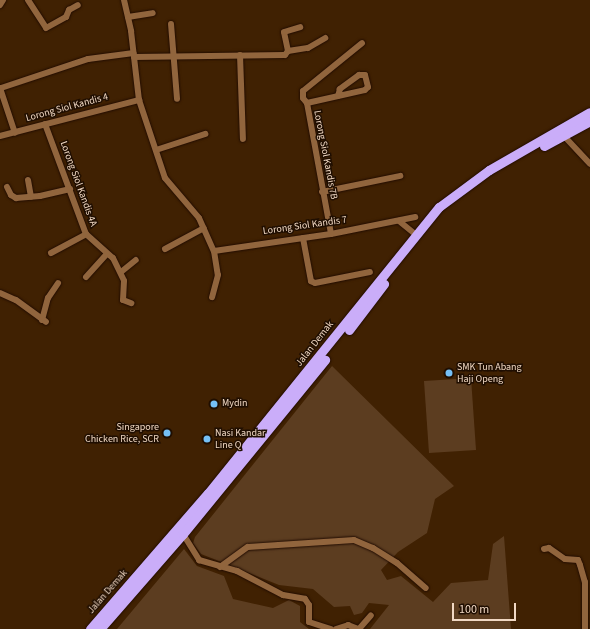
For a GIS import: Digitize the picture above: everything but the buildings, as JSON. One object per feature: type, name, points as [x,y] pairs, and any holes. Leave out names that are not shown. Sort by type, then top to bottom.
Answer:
[{"type":"highway","name":"Jalan Demak","points":[[90,629],[304,377],[415,234],[439,207],[458,191],[590,112]]},
{"type":"highway","name":"Jalan Demak","points":[[100,629],[183,534],[279,419],[413,246],[446,208],[492,175],[590,121]]},
{"type":"street","points":[[0,4],[3,0]]},
{"type":"street","points":[[28,0],[46,28],[66,17],[69,10],[78,5]]},
{"type":"street","points":[[126,1],[139,100],[165,178],[184,199],[204,228],[214,251],[218,275],[212,297]]},
{"type":"street","points":[[128,16],[153,13]]},
{"type":"street","points":[[171,24],[172,56],[177,99]]},
{"type":"street","points":[[288,51],[284,32],[300,27]]},
{"type":"street","points":[[15,133],[0,88],[88,59],[134,55],[285,55],[288,51],[308,48],[325,38]]},
{"type":"street","name":"Lorong Siol Kandis 7B","points":[[331,234],[322,192],[307,103],[302,98],[303,91],[362,43]]},
{"type":"street","points":[[240,55],[243,139]]},
{"type":"street","points":[[307,103],[338,96],[367,89],[365,75],[359,75],[340,89],[338,96]]},
{"type":"street","name":"Lorong Siol Kandis 4","points":[[0,136],[139,100]]},
{"type":"street","name":"Lorong Siol Kandis 4A","points":[[45,124],[86,234],[107,254],[121,272]]},
{"type":"street","points":[[156,150],[205,134]]},
{"type":"street","points":[[564,136],[590,164]]},
{"type":"street","points":[[322,192],[400,176]]},
{"type":"street","points":[[28,180],[31,197]]},
{"type":"street","points":[[7,187],[14,197],[31,197],[70,189]]},
{"type":"street","name":"Lorong Siol Kandis 7","points":[[214,251],[331,234],[415,217]]},
{"type":"street","points":[[399,221],[415,234]]},
{"type":"street","points":[[165,249],[204,228]]},
{"type":"street","points":[[51,253],[86,234]]},
{"type":"street","points":[[303,238],[311,281],[315,283],[370,272]]},
{"type":"street","points":[[86,277],[107,254]]},
{"type":"street","points":[[131,303],[123,299],[121,272],[136,260]]},
{"type":"street","points":[[0,293],[16,300],[44,321],[48,298],[58,283]]},
{"type":"street","points":[[183,534],[199,560],[237,571],[283,595],[306,599],[309,605],[309,622],[331,629]]},
{"type":"street","points":[[220,567],[248,547],[354,540],[372,548],[397,563],[426,588]]},
{"type":"street","points":[[544,549],[549,548],[565,559],[578,560],[585,582],[585,629]]},
{"type":"street","points":[[336,629],[348,625],[359,629],[370,615]]},
{"type":"shaded area","points":[[332,366],[454,486],[435,499],[427,533],[398,552],[381,570],[387,580],[401,576],[433,602],[451,583],[488,580],[493,544],[504,536],[511,629],[370,629],[389,605],[369,603],[362,613],[354,615],[350,606],[334,607],[313,589],[279,585],[201,554],[193,543],[195,537]]},
{"type":"shaded area","points":[[471,378],[476,450],[429,453],[424,381]]},
{"type":"shaded area","points":[[184,549],[197,566],[224,576],[233,599],[273,608],[289,600],[300,606],[300,622],[309,629],[117,629]]},
{"type":"place","name":"SMK Tun Abang Haji Openg","points":[[449,373]]},
{"type":"place","name":"Mydin","points":[[214,404]]},
{"type":"place","name":"Singapore Chicken Rice, SCR","points":[[167,433]]},
{"type":"place","name":"Nasi Kandar Line Q","points":[[207,439]]}]
